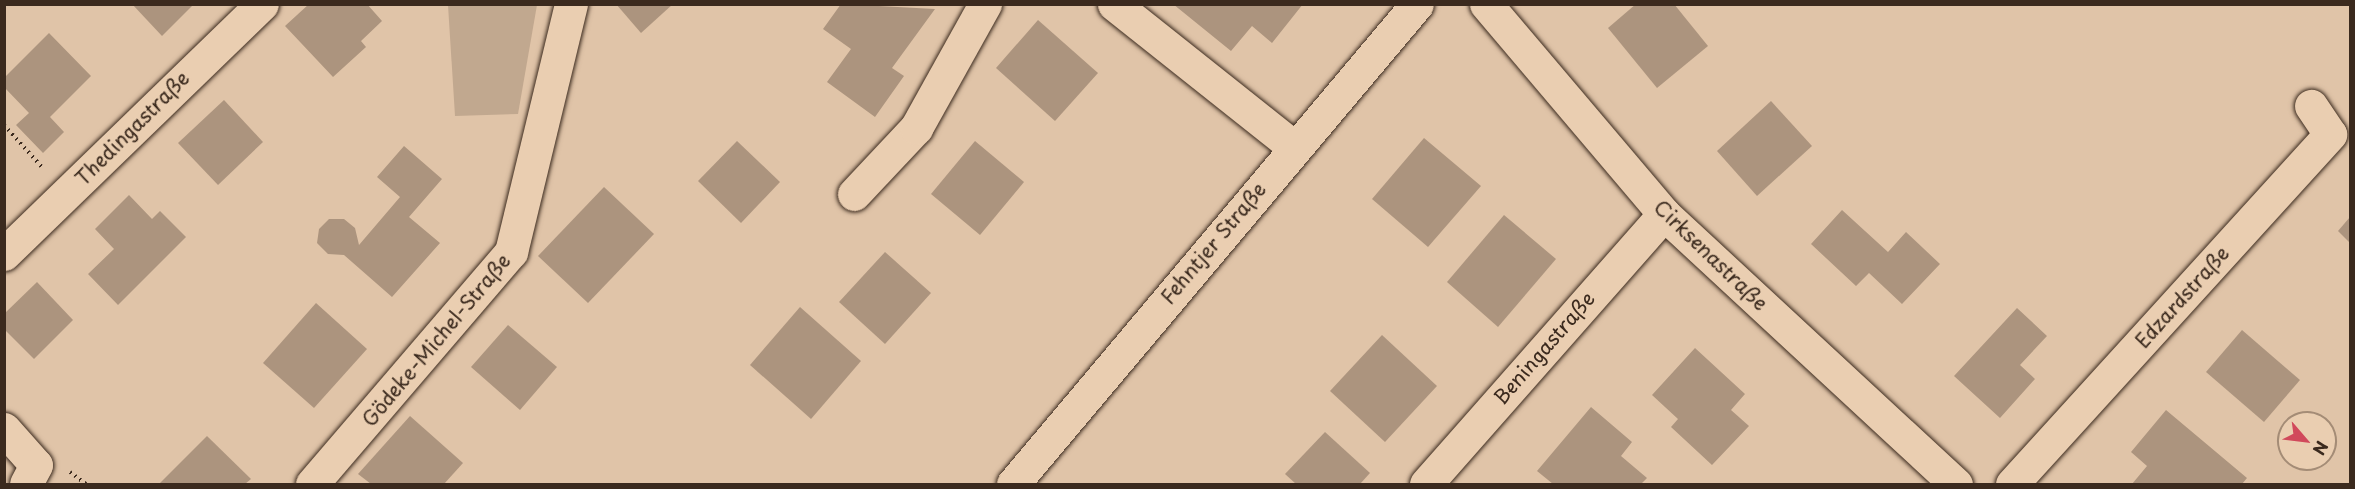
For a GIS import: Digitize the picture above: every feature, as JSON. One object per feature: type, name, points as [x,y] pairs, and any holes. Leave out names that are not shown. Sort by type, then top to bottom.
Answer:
[{"type":"street","name":"Thedingastraße","points":[[4,254],[262,4]]},
{"type":"street","name":"Gödeke-Michel-Straße","points":[[312,484],[511,252],[571,4]]},
{"type":"street","points":[[854,194],[916,128],[986,4]]},
{"type":"street","points":[[1114,4],[1294,147]]},
{"type":"street","name":"Fehntjer Straße","points":[[1013,484],[1294,147],[1417,4]]},
{"type":"street","name":"Cirksenastraße","points":[[1486,4],[1664,213],[1956,484]]},
{"type":"street","name":"Edzardstraße","points":[[2012,484],[2330,134],[2311,106]]},
{"type":"street","name":"Beningastraße","points":[[1425,484],[1664,213]]},
{"type":"street","points":[[4,429],[36,465],[27,484]]},
{"type":"path","points":[[4,125],[66,195]]},
{"type":"shaded area","points":[[448,5],[537,5],[518,114],[455,116]]},
{"type":"building","points":[[132,4],[194,4],[162,36]]},
{"type":"building","points":[[309,4],[367,4],[382,21],[361,41],[366,47],[333,77],[285,26]]},
{"type":"building","points":[[616,4],[673,4],[641,33]]},
{"type":"building","points":[[841,4],[935,9],[892,68],[904,76],[875,117],[827,82],[851,49],[823,29]]},
{"type":"building","points":[[1173,4],[1303,4],[1272,43],[1252,26],[1231,51]]},
{"type":"building","points":[[1636,4],[1674,4],[1708,46],[1657,88],[1608,28]]},
{"type":"building","points":[[1038,20],[1098,73],[1055,121],[996,68]]},
{"type":"building","points":[[49,33],[91,76],[50,117],[64,132],[43,153],[16,125],[29,113],[4,87],[4,78]]},
{"type":"building","points":[[224,100],[263,142],[218,185],[178,143]]},
{"type":"building","points":[[1771,101],[1812,146],[1757,196],[1717,151]]},
{"type":"building","points":[[1424,138],[1481,186],[1428,247],[1372,199]]},
{"type":"building","points":[[737,141],[780,182],[741,223],[698,181]]},
{"type":"building","points":[[975,141],[1024,182],[980,235],[931,194]]},
{"type":"building","points":[[404,146],[442,179],[409,217],[440,243],[392,297],[344,255],[328,254],[317,243],[319,229],[329,219],[344,219],[355,228],[359,245],[400,197],[377,177]]},
{"type":"building","points":[[604,187],[654,234],[588,303],[538,256]]},
{"type":"building","points":[[129,195],[152,219],[160,211],[186,237],[118,305],[88,274],[114,249],[95,229]]},
{"type":"building","points":[[1842,210],[1888,252],[1906,232],[1940,264],[1902,304],[1869,273],[1856,286],[1811,244]]},
{"type":"building","points":[[1504,215],[1556,259],[1498,327],[1447,282]]},
{"type":"building","points":[[2350,217],[2350,243],[2338,231]]},
{"type":"building","points":[[885,252],[931,293],[885,344],[839,302]]},
{"type":"building","points":[[37,282],[73,320],[34,359],[4,329],[4,314]]},
{"type":"building","points":[[316,303],[367,349],[314,408],[263,363]]},
{"type":"building","points":[[800,307],[861,361],[811,419],[750,365]]},
{"type":"building","points":[[2017,308],[2047,336],[2020,365],[2035,379],[2000,418],[1954,376]]},
{"type":"building","points":[[508,325],[557,367],[520,410],[471,367]]},
{"type":"building","points":[[2242,330],[2300,380],[2264,422],[2206,372]]},
{"type":"building","points":[[1382,335],[1437,386],[1385,442],[1330,391]]},
{"type":"building","points":[[1695,348],[1745,394],[1731,410],[1749,426],[1712,465],[1671,427],[1678,419],[1652,395]]},
{"type":"building","points":[[1591,407],[1632,442],[1621,456],[1647,478],[1641,484],[1553,484],[1537,471]]},
{"type":"building","points":[[2166,410],[2247,478],[2242,484],[2132,484],[2147,466],[2131,452]]},
{"type":"building","points":[[410,416],[463,463],[444,484],[371,484],[358,474]]},
{"type":"building","points":[[1325,432],[1370,473],[1360,484],[1296,484],[1285,474]]},
{"type":"building","points":[[207,436],[251,479],[245,484],[159,484]]}]
